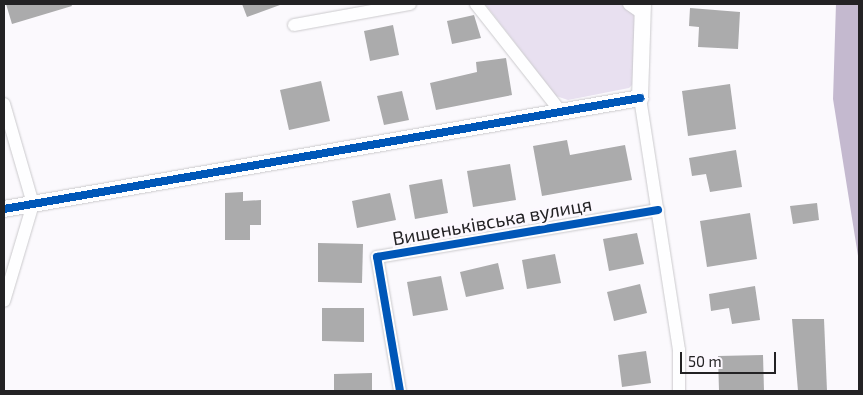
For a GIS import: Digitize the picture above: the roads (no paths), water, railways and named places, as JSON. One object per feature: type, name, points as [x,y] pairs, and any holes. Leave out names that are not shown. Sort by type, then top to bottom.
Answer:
[{"type":"street","points":[[294,25],[410,4]]},
{"type":"street","points":[[476,4],[561,112]]},
{"type":"street","points":[[638,7],[640,98],[679,350],[679,391]]},
{"type":"street","points":[[4,209],[640,98]]},
{"type":"street","points":[[4,104],[33,204],[4,301]]},
{"type":"street","name":"Вишеньківська вулиця","points":[[400,391],[377,257],[658,210]]}]
